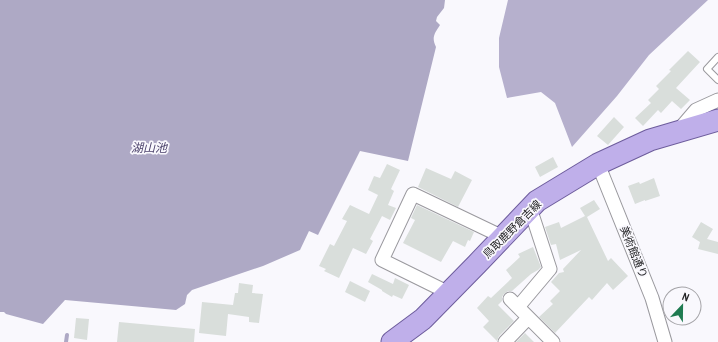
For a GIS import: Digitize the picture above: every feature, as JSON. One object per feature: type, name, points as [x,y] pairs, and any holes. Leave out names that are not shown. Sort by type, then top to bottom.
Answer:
[{"type":"main road","name":"鳥取鹿野倉吉線","points":[[392,342],[423,319],[537,201],[598,164],[650,140],[718,120]]},
{"type":"street","points":[[676,132],[696,110],[718,100]]},
{"type":"street","name":"美術館通り","points":[[598,164],[652,298],[665,342]]},
{"type":"street","points":[[448,293],[382,260],[413,194],[503,237]]},
{"type":"street","points":[[530,208],[550,269],[514,303],[553,342]]},
{"type":"street","points":[[505,342],[528,318]]},
{"type":"lane","points":[[718,57],[707,69],[718,80]]},
{"type":"shaded area","points":[[508,0],[708,0],[649,55],[617,96],[572,147],[555,103],[541,92],[507,98],[499,67],[499,38]]},
{"type":"water","name":"湖山池","points":[[0,0],[445,0],[444,8],[437,17],[436,21],[440,25],[434,38],[436,47],[408,161],[360,151],[318,235],[309,231],[300,250],[263,266],[192,290],[187,295],[185,304],[176,310],[65,300],[43,324],[0,312]]},
{"type":"building","points":[[688,51],[700,62],[676,88],[690,100],[681,109],[672,101],[661,113],[658,110],[643,126],[635,118],[651,103],[648,100],[659,89],[656,86],[671,71],[669,70]]},
{"type":"building","points":[[614,117],[624,127],[608,145],[597,136]]},
{"type":"building","points":[[553,157],[558,167],[540,177],[535,167]]},
{"type":"building","points":[[387,164],[400,170],[391,189],[394,191],[388,205],[396,208],[390,220],[382,216],[370,239],[373,241],[366,254],[353,248],[339,278],[324,271],[326,269],[319,266],[330,244],[334,246],[347,221],[342,219],[350,205],[369,214],[378,195],[368,190],[374,176],[380,178]]},
{"type":"building","points":[[426,168],[451,179],[455,171],[472,180],[458,207],[418,187]]},
{"type":"building","points":[[654,178],[660,196],[635,204],[628,186],[639,182],[640,184]]},
{"type":"building","points":[[594,200],[600,209],[587,217],[608,261],[611,258],[628,276],[613,290],[607,283],[592,300],[589,297],[555,333],[539,317],[553,304],[550,301],[560,291],[551,282],[559,273],[564,272],[563,269],[581,250],[560,260],[556,244],[551,245],[545,227],[559,222],[561,228],[585,216],[580,208]]},
{"type":"building","points":[[417,205],[474,232],[470,241],[468,240],[465,247],[453,241],[441,262],[403,243],[415,220],[411,218]]},
{"type":"building","points":[[701,222],[713,229],[707,239],[718,242],[718,254],[698,249],[700,242],[692,237]]},
{"type":"building","points":[[533,247],[541,267],[512,291],[508,291],[502,297],[502,301],[498,305],[514,321],[499,336],[497,341],[483,327],[489,321],[477,308],[488,296],[491,298],[512,278],[506,270],[520,257],[518,254]]},
{"type":"building","points":[[372,274],[393,284],[395,278],[409,285],[402,299],[393,295],[392,297],[368,282]]},
{"type":"building","points":[[350,281],[370,291],[365,302],[345,292]]},
{"type":"building","points":[[239,283],[253,285],[252,293],[263,294],[259,323],[249,322],[249,317],[228,314],[226,336],[199,333],[202,302],[233,305],[235,293],[238,293]]},
{"type":"building","points":[[76,318],[89,319],[87,340],[74,338]]},
{"type":"building","points":[[119,322],[195,329],[194,342],[117,342]]},
{"type":"building","points":[[525,333],[534,342],[516,342]]},
{"type":"waterway","points":[[66,342],[67,335]]}]
